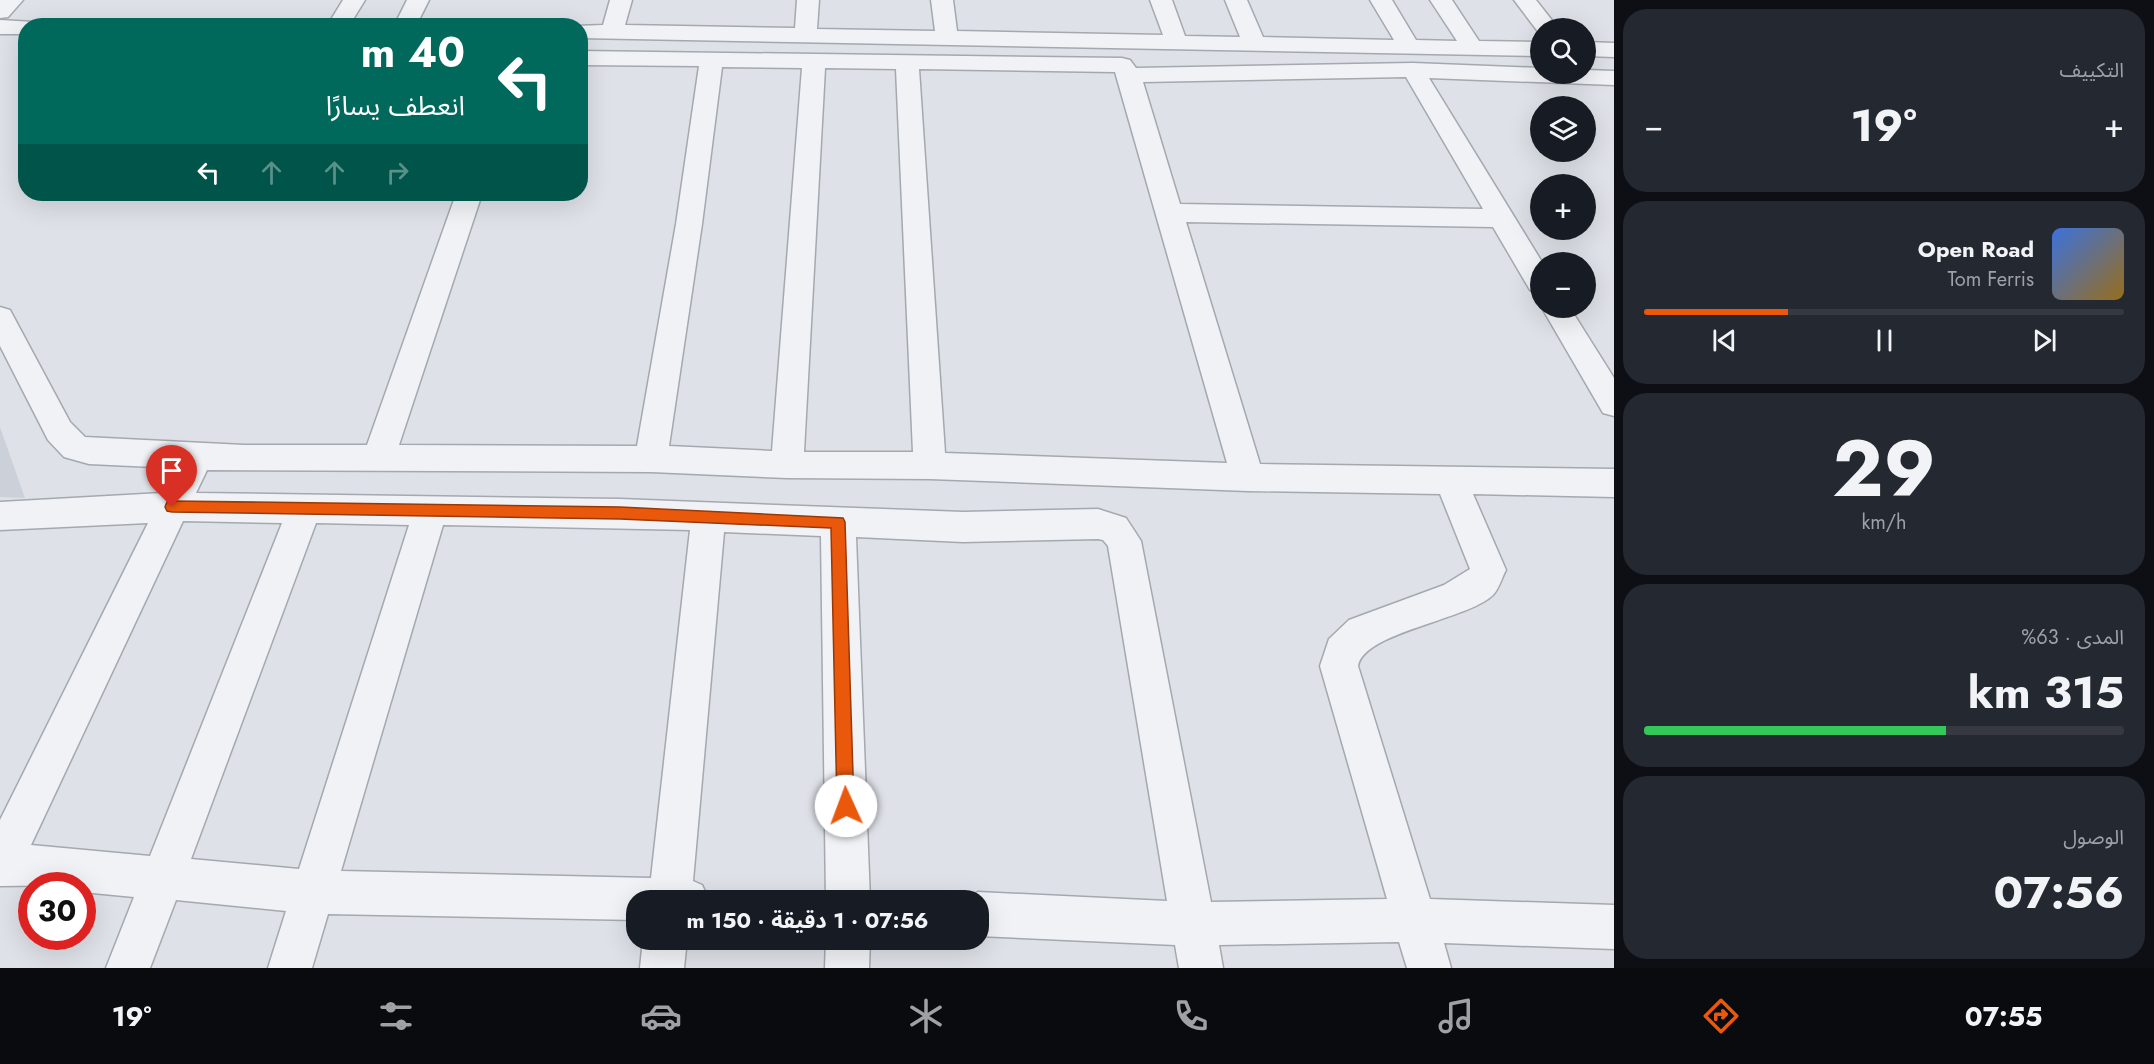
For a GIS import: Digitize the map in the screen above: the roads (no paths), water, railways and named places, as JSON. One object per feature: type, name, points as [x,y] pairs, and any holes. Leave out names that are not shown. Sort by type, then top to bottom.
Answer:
[{"type":"street","points":[[0,12],[12,0]]},
{"type":"street","points":[[343,18],[354,0]]},
{"type":"street","points":[[409,18],[418,0]]},
{"type":"street","points":[[612,32],[621,0]]},
{"type":"street","points":[[786,465],[810,48],[808,0]]},
{"type":"street","points":[[942,0],[947,38]]},
{"type":"street","points":[[1161,0],[1176,42]]},
{"type":"street","points":[[1236,0],[1254,43]]},
{"type":"street","points":[[1381,0],[1411,58],[1530,266]]},
{"type":"street","points":[[1441,0],[1472,47]]},
{"type":"street","points":[[1525,0],[1539,18]]},
{"type":"street","points":[[0,27],[18,27]]},
{"type":"street","points":[[588,31],[810,48],[908,62],[1117,64],[1126,68],[1248,477]]},
{"type":"street","points":[[588,58],[711,60],[810,48],[947,38],[1208,42],[1254,43],[1614,78]]},
{"type":"street","points":[[1208,42],[1219,72]]},
{"type":"street","points":[[1129,75],[1219,72],[1411,58],[1472,47],[1530,48]]},
{"type":"street","points":[[1596,49],[1614,50]]},
{"type":"street","points":[[651,459],[689,224],[711,60]]},
{"type":"street","points":[[908,62],[930,466]]},
{"type":"street","points":[[379,458],[467,201]]},
{"type":"street","points":[[1170,213],[1502,218]]},
{"type":"street","points":[[0,318],[59,431],[75,448],[197,456],[651,459],[786,465],[930,466],[1248,477],[1614,483]]},
{"type":"street","points":[[1562,318],[1614,404]]},
{"type":"street","points":[[197,456],[0,864],[314,892],[626,899]]},
{"type":"street","points":[[1429,968],[1339,666],[1342,651],[1362,632],[1456,597],[1481,583],[1488,570],[1450,481]]},
{"type":"street","points":[[0,516],[172,507],[305,508],[708,517],[963,527],[1098,524],[1114,528],[1124,542],[1201,968]]},
{"type":"street","points":[[128,968],[165,877],[305,508]]},
{"type":"street","points":[[290,968],[430,511]]},
{"type":"street","points":[[671,890],[708,517]]},
{"type":"street","points":[[838,522],[848,890]]},
{"type":"street","points":[[989,915],[1193,924],[1415,920],[1614,927]]},
{"type":"street","points":[[662,968],[664,950]]},
{"type":"street","points":[[847,968],[848,950]]}]
